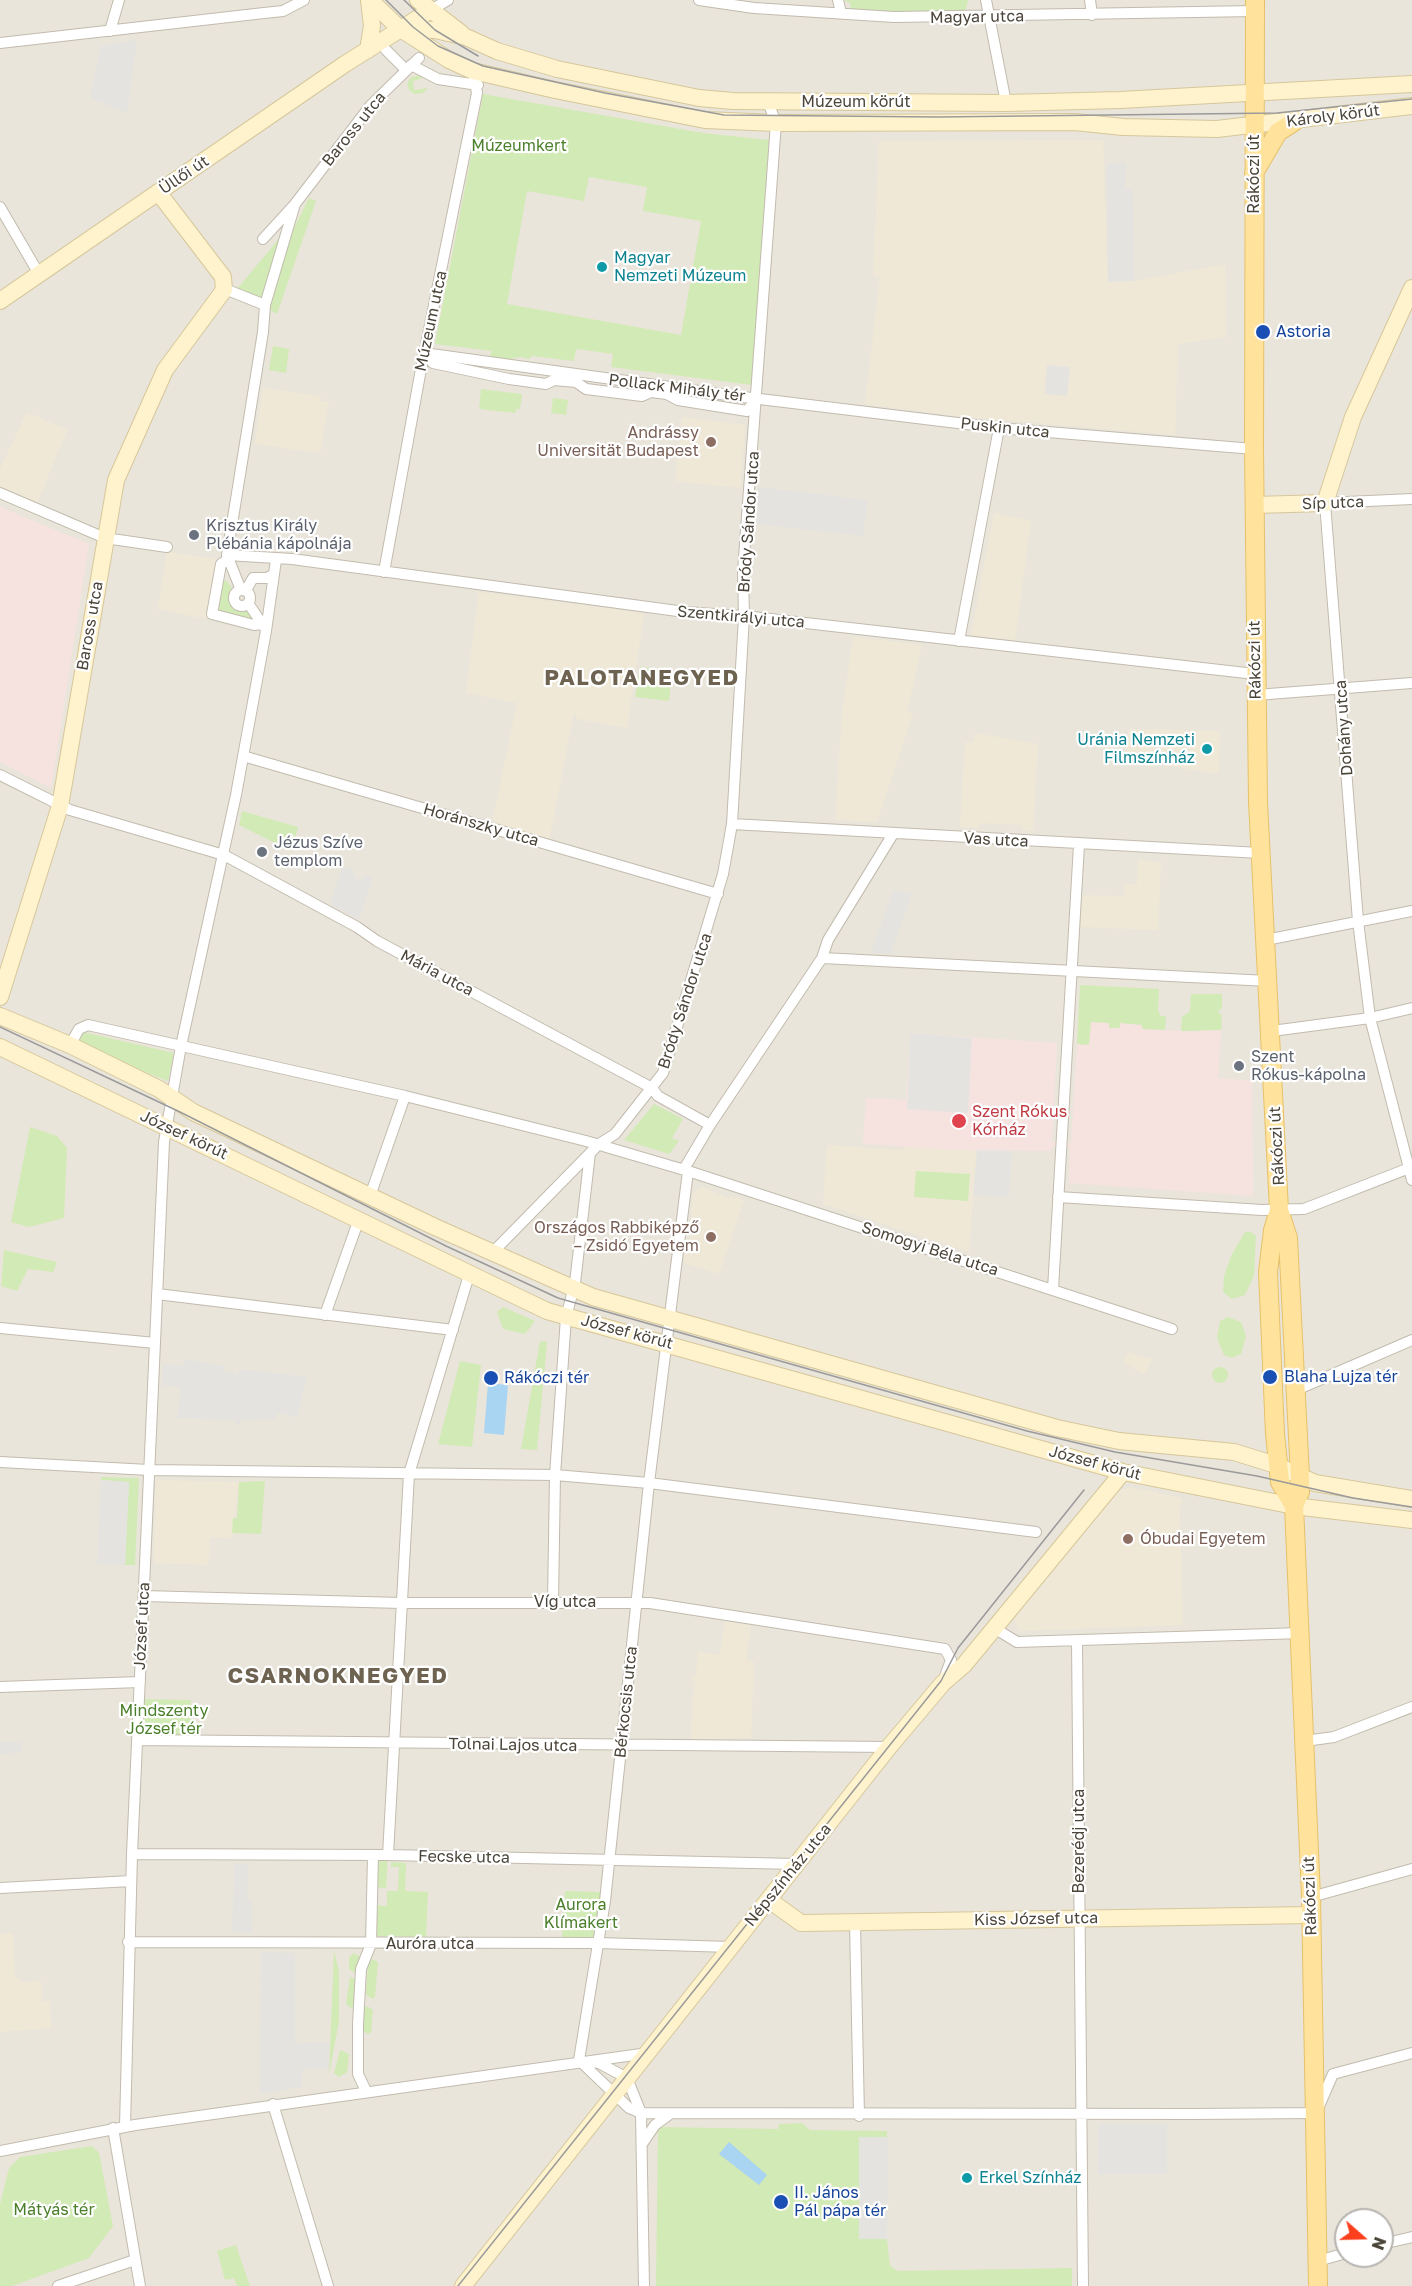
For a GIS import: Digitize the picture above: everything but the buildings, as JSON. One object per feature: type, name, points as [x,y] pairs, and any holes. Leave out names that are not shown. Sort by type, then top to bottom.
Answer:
[{"type":"main road","points":[[369,0],[399,28],[415,60]]},
{"type":"main road","points":[[369,0],[372,18],[368,50],[401,41],[415,60]]},
{"type":"main road","points":[[425,5],[466,37]]},
{"type":"main road","name":"Üllői út","points":[[0,302],[368,50],[399,28],[425,5]]},
{"type":"main road","name":"Rákóczi út","points":[[1255,5],[1255,674],[1260,853],[1272,1031],[1279,1210],[1288,1238],[1294,1391],[1288,1471],[1283,1488],[1294,1506]]},
{"type":"main road","points":[[399,28],[430,29],[466,37]]},
{"type":"main road","name":"Múzeum körút","points":[[466,37],[510,56],[591,77],[709,99],[768,102],[1006,103],[1254,110]]},
{"type":"main road","name":"Múzeum körút","points":[[415,60],[476,78],[705,120],[776,123],[1075,122],[1123,127],[1210,129],[1254,110]]},
{"type":"main road","name":"Károly körút","points":[[1254,110],[1412,84]]},
{"type":"main road","name":"Károly körút","points":[[1254,110],[1295,120],[1412,106]]},
{"type":"main road","points":[[1254,174],[1278,132],[1295,120]]},
{"type":"main road","points":[[158,192],[226,284]]},
{"type":"main road","name":"Baross utca","points":[[0,997],[60,806],[116,480],[176,353],[220,299],[226,284]]},
{"type":"main road","name":"Dohány utca","points":[[1325,503],[1353,417],[1412,288]]},
{"type":"main road","name":"Síp utca","points":[[1254,505],[1325,503]]},
{"type":"main road","name":"József körút","points":[[0,1016],[70,1045],[193,1112],[435,1227],[494,1251],[593,1297],[1057,1428],[1119,1441],[1234,1452],[1336,1488],[1412,1500]]},
{"type":"main road","name":"József körút","points":[[0,1047],[166,1125],[469,1275],[566,1317],[667,1343],[1123,1472],[1294,1506],[1412,1520]]},
{"type":"main road","name":"Rákóczi út","points":[[1279,1210],[1273,1230],[1268,1272],[1288,1471],[1300,1492],[1294,1506],[1302,1633],[1311,1906],[1318,2286]]},
{"type":"main road","name":"Népszínház utca","points":[[463,2286],[889,1747],[943,1683],[964,1665],[1123,1472]]},
{"type":"main road","name":"Kiss József utca","points":[[769,1900],[801,1923],[1080,1917],[1311,1906]]},
{"type":"street","points":[[110,31],[120,0]]},
{"type":"street","points":[[0,43],[283,11],[304,0]]},
{"type":"street","points":[[425,5],[448,0]]},
{"type":"street","name":"Magyar utca","points":[[699,0],[754,8],[894,17],[1092,15],[1255,5]]},
{"type":"street","points":[[838,0],[841,13]]},
{"type":"street","points":[[986,0],[1006,103]]},
{"type":"street","points":[[1090,0],[1092,15]]},
{"type":"street","points":[[386,51],[415,60],[438,79],[476,78]]},
{"type":"street","name":"Baross utca","points":[[263,239],[295,204],[371,105],[415,60]]},
{"type":"street","name":"Múzeum utca","points":[[384,572],[476,78]]},
{"type":"street","points":[[768,102],[776,123]]},
{"type":"street","name":"Bródy Sándor utca","points":[[494,1251],[599,1144],[615,1134],[663,1074],[718,894],[732,824],[744,616],[743,571],[776,123]]},
{"type":"street","name":"Baross utca","points":[[228,557],[263,332],[265,305],[295,204]]},
{"type":"street","points":[[0,207],[39,274]]},
{"type":"street","points":[[226,284],[265,305]]},
{"type":"street","name":"Pollack Mihály tér","points":[[424,353],[757,398]]},
{"type":"street","name":"Puskin utca","points":[[757,398],[999,428],[1254,449]]},
{"type":"street","points":[[959,641],[999,428]]},
{"type":"street","points":[[0,493],[105,538],[167,547]]},
{"type":"street","name":"Síp utca","points":[[1325,503],[1412,500]]},
{"type":"street","name":"Dohány utca","points":[[1325,503],[1358,921],[1370,1018],[1412,1180]]},
{"type":"street","points":[[228,557],[243,590],[250,596],[248,603],[264,627],[212,614],[221,564],[228,557]]},
{"type":"street","name":"Szentkirályi utca","points":[[228,557],[292,559],[685,612],[744,616],[1255,674]]},
{"type":"street","name":"József utca","points":[[125,2126],[128,1942],[166,1125],[181,1046],[224,855],[276,560]]},
{"type":"street","points":[[243,590],[253,578],[267,578],[274,574]]},
{"type":"street","points":[[1256,695],[1412,683]]},
{"type":"street","name":"Horánszky utca","points":[[243,756],[718,894]]},
{"type":"street","points":[[0,775],[60,806]]},
{"type":"street","name":"Mária utca","points":[[60,806],[224,855],[357,927],[377,941],[652,1088],[658,1096],[710,1125]]},
{"type":"street","name":"Vas utca","points":[[732,824],[1079,845],[1260,853]]},
{"type":"street","points":[[686,1170],[710,1125],[822,958],[828,940],[893,834]]},
{"type":"street","points":[[1053,1288],[1079,845]]},
{"type":"street","points":[[1266,940],[1412,911]]},
{"type":"street","points":[[822,958],[1229,981],[1268,981]]},
{"type":"street","points":[[1272,1031],[1370,1018],[1412,1008]]},
{"type":"street","points":[[70,1045],[79,1029],[88,1025],[181,1046]]},
{"type":"street","name":"Somogyi Béla utca","points":[[181,1046],[405,1096],[599,1144],[1053,1288],[1172,1329]]},
{"type":"street","points":[[370,1196],[405,1096]]},
{"type":"street","points":[[553,1602],[555,1475],[566,1317],[574,1288],[590,1153]]},
{"type":"street","points":[[1058,1197],[1279,1210],[1304,1209],[1410,1168]]},
{"type":"street","name":"Bérkocsis utca","points":[[579,2060],[610,1860],[620,1746],[686,1170]]},
{"type":"street","points":[[326,1314],[359,1219]]},
{"type":"street","points":[[388,1855],[409,1474],[469,1275]]},
{"type":"street","points":[[157,1294],[453,1330]]},
{"type":"street","points":[[0,1328],[155,1342]]},
{"type":"street","points":[[1294,1391],[1412,1340]]},
{"type":"street","points":[[0,1462],[150,1470],[555,1475],[649,1484],[1036,1532]]},
{"type":"street","name":"Víg utca","points":[[144,1596],[401,1603],[637,1602],[945,1649],[951,1660],[943,1683]]},
{"type":"street","points":[[994,1628],[1017,1642],[1302,1633]]},
{"type":"street","name":"Bezerédj utca","points":[[1077,1641],[1083,2114]]},
{"type":"street","points":[[0,1687],[140,1682]]},
{"type":"street","points":[[1305,1741],[1334,1737],[1412,1707]]},
{"type":"street","name":"Tolnai Lajos utca","points":[[137,1740],[889,1747]]},
{"type":"street","name":"Fecske utca","points":[[132,1854],[388,1855],[797,1864]]},
{"type":"street","points":[[366,2091],[358,2074],[358,2024],[361,1969],[371,1944],[373,1855]]},
{"type":"street","points":[[1311,1906],[1412,1869]]},
{"type":"street","points":[[0,1888],[131,1881]]},
{"type":"street","points":[[855,1923],[859,2116]]},
{"type":"street","name":"Auróra utca","points":[[128,1942],[598,1943],[731,1947]]},
{"type":"street","points":[[0,2151],[5,2148],[125,2126],[579,2060],[648,2053]]},
{"type":"street","points":[[579,2060],[629,2108],[642,2114],[859,2116],[1316,2113],[1333,2074],[1412,2053]]},
{"type":"street","points":[[579,2060],[599,2063],[627,2078],[642,2114],[644,2286]]},
{"type":"street","points":[[273,2104],[328,2286]]},
{"type":"street","points":[[642,2144],[655,2125],[670,2114]]},
{"type":"street","points":[[1083,2114],[1083,2286]]},
{"type":"street","points":[[113,2128],[140,2286]]},
{"type":"street","points":[[1394,2241],[1412,2237]]},
{"type":"street","points":[[1318,2260],[1334,2256]]},
{"type":"street","points":[[58,2286],[135,2260]]},
{"type":"shaded area","points":[[0,0],[1412,0],[1412,2286],[0,2286]]},
{"type":"shaded area","points":[[137,40],[127,113],[90,98],[101,46]]},
{"type":"shaded area","points":[[1103,140],[1108,282],[1135,281],[1225,264],[1226,337],[1178,344],[1175,435],[965,417],[865,404],[880,277],[873,276],[879,141]]},
{"type":"shaded area","points":[[1107,163],[1126,163],[1125,189],[1133,190],[1134,281],[1108,282]]},
{"type":"shaded area","points":[[1047,365],[1070,367],[1067,396],[1045,394]]},
{"type":"shaded area","points":[[263,388],[321,396],[320,401],[329,402],[320,453],[255,444]]},
{"type":"shaded area","points":[[27,412],[67,430],[37,504],[0,488],[0,469]]},
{"type":"shaded area","name":"Andrássy Universität Budapest","points":[[682,417],[745,425],[740,488],[675,481]]},
{"type":"shaded area","points":[[758,487],[868,500],[863,536],[755,524]]},
{"type":"shaded area","points":[[0,507],[89,544],[51,788],[0,762]]},
{"type":"shaded area","points":[[994,513],[1031,521],[1015,640],[971,635]]},
{"type":"shaded area","points":[[167,552],[216,559],[206,619],[158,609]]},
{"type":"shaded area","points":[[479,592],[644,613],[627,728],[577,719],[574,712],[549,841],[492,824],[517,703],[466,693]]},
{"type":"shaded area","points":[[853,637],[922,645],[907,712],[913,713],[877,822],[835,820],[842,714]]},
{"type":"shaded area","points":[[1129,729],[1220,731],[1219,774],[1125,759]]},
{"type":"shaded area","points":[[975,733],[1038,744],[1033,831],[1023,831],[1023,825],[979,823],[978,828],[960,827],[965,742],[974,743]]},
{"type":"shaded area","points":[[1138,860],[1161,862],[1158,930],[1080,927],[1081,895],[1124,896],[1125,884],[1137,884]]},
{"type":"shaded area","points":[[343,866],[353,870],[354,878],[361,880],[367,875],[373,877],[359,920],[330,904]]},
{"type":"shaded area","points":[[893,890],[912,894],[890,954],[871,953]]},
{"type":"shaded area","name":"Szent Rókus Kórház","points":[[1090,1022],[1110,1023],[1110,1028],[1119,1028],[1120,1023],[1143,1025],[1143,1029],[1200,1032],[1201,1028],[1221,1030],[1218,1078],[1252,1081],[1253,1196],[1069,1183],[1070,1148],[1052,1147],[1051,1151],[955,1150],[863,1144],[866,1098],[906,1100],[910,1033],[1057,1043],[1052,1142],[1071,1143],[1077,1044],[1089,1045]]},
{"type":"shaded area","points":[[910,1033],[972,1038],[968,1113],[907,1109]]},
{"type":"shaded area","points":[[827,1145],[903,1150],[904,1147],[977,1150],[969,1252],[823,1204]]},
{"type":"shaded area","points":[[977,1150],[1012,1151],[1009,1197],[973,1195]]},
{"type":"shaded area","name":"Országos Rabbiképző – Zsidó Egyetem","points":[[703,1187],[729,1199],[731,1196],[744,1200],[719,1274],[684,1263],[686,1245],[689,1244],[693,1192]]},
{"type":"shaded area","points":[[1128,1352],[1152,1359],[1145,1374],[1123,1363]]},
{"type":"shaded area","points":[[185,1359],[224,1366],[224,1371],[238,1375],[239,1369],[307,1377],[297,1418],[277,1413],[276,1419],[240,1420],[240,1425],[235,1425],[234,1420],[177,1418],[181,1387],[162,1385],[163,1364],[183,1366]]},
{"type":"shaded area","points":[[101,1480],[129,1482],[125,1565],[97,1564]]},
{"type":"shaded area","points":[[156,1480],[239,1482],[232,1538],[210,1537],[208,1565],[154,1563]]},
{"type":"shaded area","name":"Óbudai Egyetem","points":[[1131,1487],[1182,1498],[1180,1510],[1183,1625],[1019,1631],[1013,1618],[1115,1492]]},
{"type":"shaded area","points":[[725,1621],[751,1625],[746,1660],[754,1662],[751,1738],[691,1740],[692,1699],[696,1682],[693,1681],[693,1677],[696,1677],[698,1652],[720,1655]]},
{"type":"shaded area","points":[[0,1742],[21,1742],[22,1752],[0,1754]]},
{"type":"shaded area","points":[[234,1864],[248,1864],[247,1900],[252,1901],[252,1933],[232,1932]]},
{"type":"shaded area","points":[[13,1933],[15,1978],[20,1978],[20,1982],[41,1981],[42,2001],[50,2001],[51,2028],[0,2032],[0,1934]]},
{"type":"shaded area","points":[[261,1952],[295,1953],[295,2043],[329,2042],[329,2069],[303,2068],[302,2087],[260,2094]]},
{"type":"shaded area","points":[[1098,2124],[1167,2124],[1167,2174],[1098,2174]]},
{"type":"shaded area","points":[[859,2137],[888,2137],[887,2239],[859,2239]]},
{"type":"green space","points":[[844,0],[968,0],[965,14],[863,12],[851,9],[850,3]]},
{"type":"green space","points":[[419,75],[426,77],[413,81],[414,90],[428,88],[423,93],[415,94],[409,90],[407,84],[410,78]]},
{"type":"green space","name":"Múzeumkert","points":[[483,94],[703,133],[769,140],[752,385],[611,367],[613,354],[576,349],[574,361],[532,356],[529,359],[520,357],[510,359],[504,363],[490,356],[492,351],[435,344]],"holes":[[[589,177],[647,187],[643,211],[701,221],[681,335],[507,304],[527,191],[584,201]]]},
{"type":"green space","points":[[309,198],[316,201],[277,314],[237,289],[282,235],[290,236]]},
{"type":"green space","points":[[273,346],[289,349],[286,373],[269,370]]},
{"type":"green space","points":[[481,389],[522,394],[520,409],[516,409],[515,413],[479,409]]},
{"type":"green space","points":[[553,398],[568,400],[566,415],[551,413]]},
{"type":"green space","points":[[221,580],[227,581],[232,588],[229,594],[231,606],[237,609],[248,607],[253,614],[252,621],[216,613]]},
{"type":"green space","points":[[640,667],[672,671],[669,701],[635,697]]},
{"type":"green space","points":[[242,811],[298,827],[291,851],[239,825]]},
{"type":"green space","points":[[1080,985],[1159,989],[1158,1011],[1161,1016],[1166,1016],[1165,1030],[1142,1029],[1142,1025],[1120,1023],[1120,1028],[1109,1028],[1109,1023],[1091,1022],[1089,1045],[1077,1044]]},
{"type":"green space","points":[[1191,994],[1222,994],[1222,1006],[1218,1013],[1222,1015],[1221,1030],[1181,1031],[1182,1017],[1190,1011]]},
{"type":"green space","points":[[83,1032],[174,1053],[168,1081],[74,1045]]},
{"type":"green space","points":[[654,1104],[683,1119],[672,1138],[679,1141],[669,1154],[624,1140]]},
{"type":"green space","points":[[30,1127],[57,1136],[67,1148],[64,1218],[29,1227],[11,1222]]},
{"type":"green space","points":[[916,1171],[970,1174],[968,1201],[914,1197]]},
{"type":"green space","points":[[1245,1232],[1251,1232],[1256,1236],[1254,1276],[1245,1295],[1232,1299],[1223,1292],[1224,1276],[1231,1256]]},
{"type":"green space","points":[[4,1250],[57,1262],[53,1272],[28,1269],[17,1291],[1,1286]]},
{"type":"green space","points":[[503,1307],[535,1321],[525,1334],[503,1329],[497,1312]]},
{"type":"green space","points":[[1228,1317],[1241,1322],[1246,1336],[1241,1354],[1232,1358],[1224,1355],[1217,1338],[1220,1321]]},
{"type":"green space","points":[[540,1341],[547,1342],[537,1450],[521,1449]]},
{"type":"green space","points":[[460,1361],[481,1365],[472,1447],[438,1444]]},
{"type":"green space","points":[[1217,1367],[1223,1367],[1228,1375],[1226,1381],[1217,1383],[1212,1378],[1212,1372]]},
{"type":"green space","points":[[101,1477],[139,1478],[135,1565],[125,1565],[129,1482],[101,1480]]},
{"type":"green space","points":[[265,1481],[261,1534],[232,1533],[233,1518],[237,1518],[239,1482]]},
{"type":"green space","name":"Mindszenty József tér","points":[[139,1699],[191,1700],[190,1741],[137,1740]]},
{"type":"green space","points":[[384,1855],[388,1855],[386,1888],[372,1887],[373,1870]]},
{"type":"green space","points":[[391,1862],[406,1863],[405,1891],[428,1892],[426,1937],[374,1936],[375,1905],[387,1906],[387,1891],[398,1891],[399,1867],[391,1867]]},
{"type":"green space","name":"Aurora Klímakert","points":[[565,1891],[601,1892],[595,1938],[562,1937]]},
{"type":"green space","points":[[334,1950],[339,1972],[339,2021],[329,2075]]},
{"type":"green space","points":[[354,1953],[360,1957],[357,1971],[354,1972],[349,1969],[349,1957]]},
{"type":"green space","points":[[372,1959],[378,1962],[375,1997],[372,1999],[366,1994],[368,1963]]},
{"type":"green space","points":[[350,1977],[355,1979],[354,2006],[351,2008],[346,2004]]},
{"type":"green space","points":[[367,2006],[373,2010],[371,2032],[368,2034],[364,2031],[362,2015],[362,2010]]},
{"type":"green space","points":[[340,2050],[349,2054],[347,2072],[339,2077],[334,2073]]},
{"type":"green space","name":"II. János Pál pápa tér","points":[[802,2123],[810,2130],[887,2131],[887,2239],[890,2266],[898,2271],[1072,2268],[1072,2286],[656,2286],[658,2127],[778,2129],[779,2124]]},
{"type":"green space","name":"Mátyás tér","points":[[92,2146],[99,2153],[113,2226],[89,2258],[12,2286],[0,2286],[0,2204],[9,2168],[20,2157]]},
{"type":"green space","points":[[236,2245],[250,2286],[237,2286],[234,2278],[225,2280],[217,2251]]},
{"type":"water","points":[[488,1383],[508,1385],[504,1435],[484,1433]]},
{"type":"water","points":[[729,2142],[767,2175],[759,2185],[719,2154]]},
{"type":"tram line","points":[[386,0],[413,27],[438,46],[483,66],[605,93],[724,115],[938,117],[1277,113],[1412,99]]},
{"type":"tram line","points":[[404,0],[435,30],[478,56]]},
{"type":"tram line","points":[[0,1027],[180,1112],[446,1246],[558,1298],[1027,1431],[1115,1452],[1257,1476],[1353,1498],[1412,1507]]},
{"type":"tram line","points":[[458,2286],[941,1681],[958,1648],[1084,1490]]},
{"type":"place","name":"Magyar Nemzeti Múzeum","points":[[602,267]]},
{"type":"place","name":"Astoria","points":[[1263,332]]},
{"type":"place","name":"Andrássy Universität Budapest","points":[[711,442]]},
{"type":"place","name":"Krisztus Király Plébánia kápolnája","points":[[194,535]]},
{"type":"place","name":"Uránia Nemzeti Filmszínház","points":[[1207,749]]},
{"type":"place","name":"Jézus Szíve templom","points":[[262,852]]},
{"type":"place","name":"Szent Rókus-kápolna","points":[[1239,1066]]},
{"type":"place","name":"Szent Rókus Kórház","points":[[959,1121]]},
{"type":"place","name":"Országos Rabbiképző – Zsidó Egyetem","points":[[711,1237]]},
{"type":"place","name":"Blaha Lujza tér","points":[[1270,1377]]},
{"type":"place","name":"Rákóczi tér","points":[[491,1378]]},
{"type":"place","name":"Óbudai Egyetem","points":[[1128,1539]]},
{"type":"place","name":"Erkel Színház","points":[[967,2178]]},
{"type":"place","name":"II. János Pál pápa tér","points":[[781,2202]]},
{"type":"district","name":"PALOTANEGYED","points":[[642,678]]},
{"type":"district","name":"CSARNOKNEGYED","points":[[338,1676]]}]
